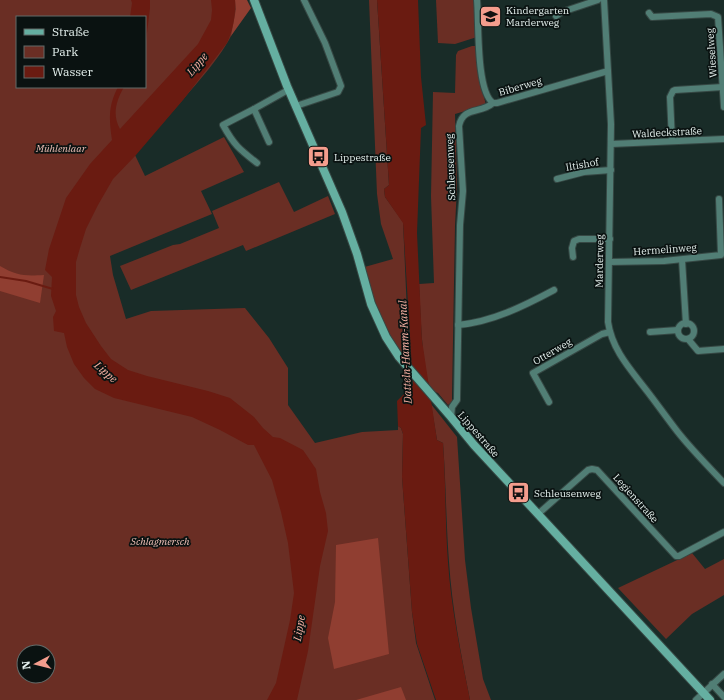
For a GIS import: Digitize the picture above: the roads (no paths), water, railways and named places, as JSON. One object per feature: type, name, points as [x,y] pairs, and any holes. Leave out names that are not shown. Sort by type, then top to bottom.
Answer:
[{"type":"main road","name":"Lippestraße","points":[[254,0],[288,90],[342,212],[357,254],[366,289],[390,345],[474,445],[710,700]]},
{"type":"street","points":[[296,106],[338,92],[341,86],[325,43],[304,0]]},
{"type":"street","name":"Biberweg","points":[[477,0],[481,78],[487,98],[493,103],[608,71]]},
{"type":"street","points":[[556,16],[562,12],[598,0]]},
{"type":"street","name":"Marderweg","points":[[604,0],[611,144],[608,322],[610,332],[614,346],[630,368],[678,432],[724,484]]},
{"type":"street","name":"Wieselweg","points":[[649,13],[652,17],[711,14],[716,16],[719,20],[724,108]]},
{"type":"street","name":"Wieselweg","points":[[672,141],[670,97],[673,91],[723,87]]},
{"type":"street","points":[[257,163],[237,148],[223,125],[288,90]]},
{"type":"street","name":"Schleusenweg","points":[[452,417],[452,407],[457,400],[460,225],[463,191],[459,126],[461,117],[464,114],[489,107],[493,103]]},
{"type":"street","points":[[254,109],[268,142]]},
{"type":"street","name":"Waldeckstraße","points":[[611,144],[724,139]]},
{"type":"street","name":"Iltishof","points":[[557,179],[584,172],[611,170]]},
{"type":"street","name":"Hermelinweg","points":[[609,262],[682,260],[685,258],[722,255],[719,199]]},
{"type":"street","points":[[573,257],[572,248],[574,241],[579,239],[610,239]]},
{"type":"street","points":[[682,260],[686,324]]},
{"type":"street","points":[[458,325],[475,322],[508,312],[554,290]]},
{"type":"street","points":[[650,332],[678,330],[682,325],[689,324],[693,328],[693,335],[688,339]]},
{"type":"street","points":[[678,330],[678,334],[682,338],[688,339],[698,351],[724,349]]},
{"type":"street","name":"Otterweg","points":[[549,402],[533,373],[602,334],[610,332]]},
{"type":"street","name":"Legienstraße","points":[[538,514],[588,470],[592,469],[597,470],[676,556],[679,556],[724,532]]},
{"type":"street","points":[[696,700],[724,674]]},
{"type":"street","points":[[712,684],[724,697]]},
{"type":"water","points":[[131,0],[150,0],[146,41],[146,16],[130,16]]},
{"type":"water","name":"Lippe","points":[[211,0],[235,0],[234,22],[227,43],[183,100],[136,155],[113,179],[86,229],[76,262],[76,295],[79,307],[86,323],[111,359],[128,370],[230,398],[254,417],[273,437],[280,438],[303,450],[316,469],[326,513],[328,531],[320,566],[308,651],[297,700],[267,700],[276,683],[290,620],[294,593],[288,543],[281,512],[272,480],[254,445],[248,445],[192,417],[114,398],[95,389],[84,378],[74,364],[67,347],[64,333],[54,331],[53,317],[56,311],[51,296],[52,277],[45,270],[49,249],[66,198],[90,164],[112,140],[110,113],[112,100],[118,88],[124,88],[116,108],[116,118],[120,129],[198,44],[211,20]]},
{"type":"water","points":[[377,0],[418,0],[421,77],[426,125],[421,128],[417,233],[422,340],[437,440],[443,443],[449,579],[470,700],[436,700],[417,644],[412,612],[402,477],[403,434],[401,428],[398,426],[397,401],[413,385],[403,223],[385,197],[384,189],[389,185]]},
{"type":"waterway","points":[[0,277],[26,281],[53,289]]},
{"type":"place","name":"Kindergarten Marderweg","points":[[490,16]]},
{"type":"place","name":"Lippestraße","points":[[318,157]]},
{"type":"place","name":"Schleusenweg","points":[[519,493]]},
{"type":"park label","name":"Mühlenlaar","points":[[61,148]]},
{"type":"park label","name":"Schlagmersch","points":[[160,541]]},
{"type":"water label","name":"Datteln-Hamm-Kanal","points":[[405,352]]}]
